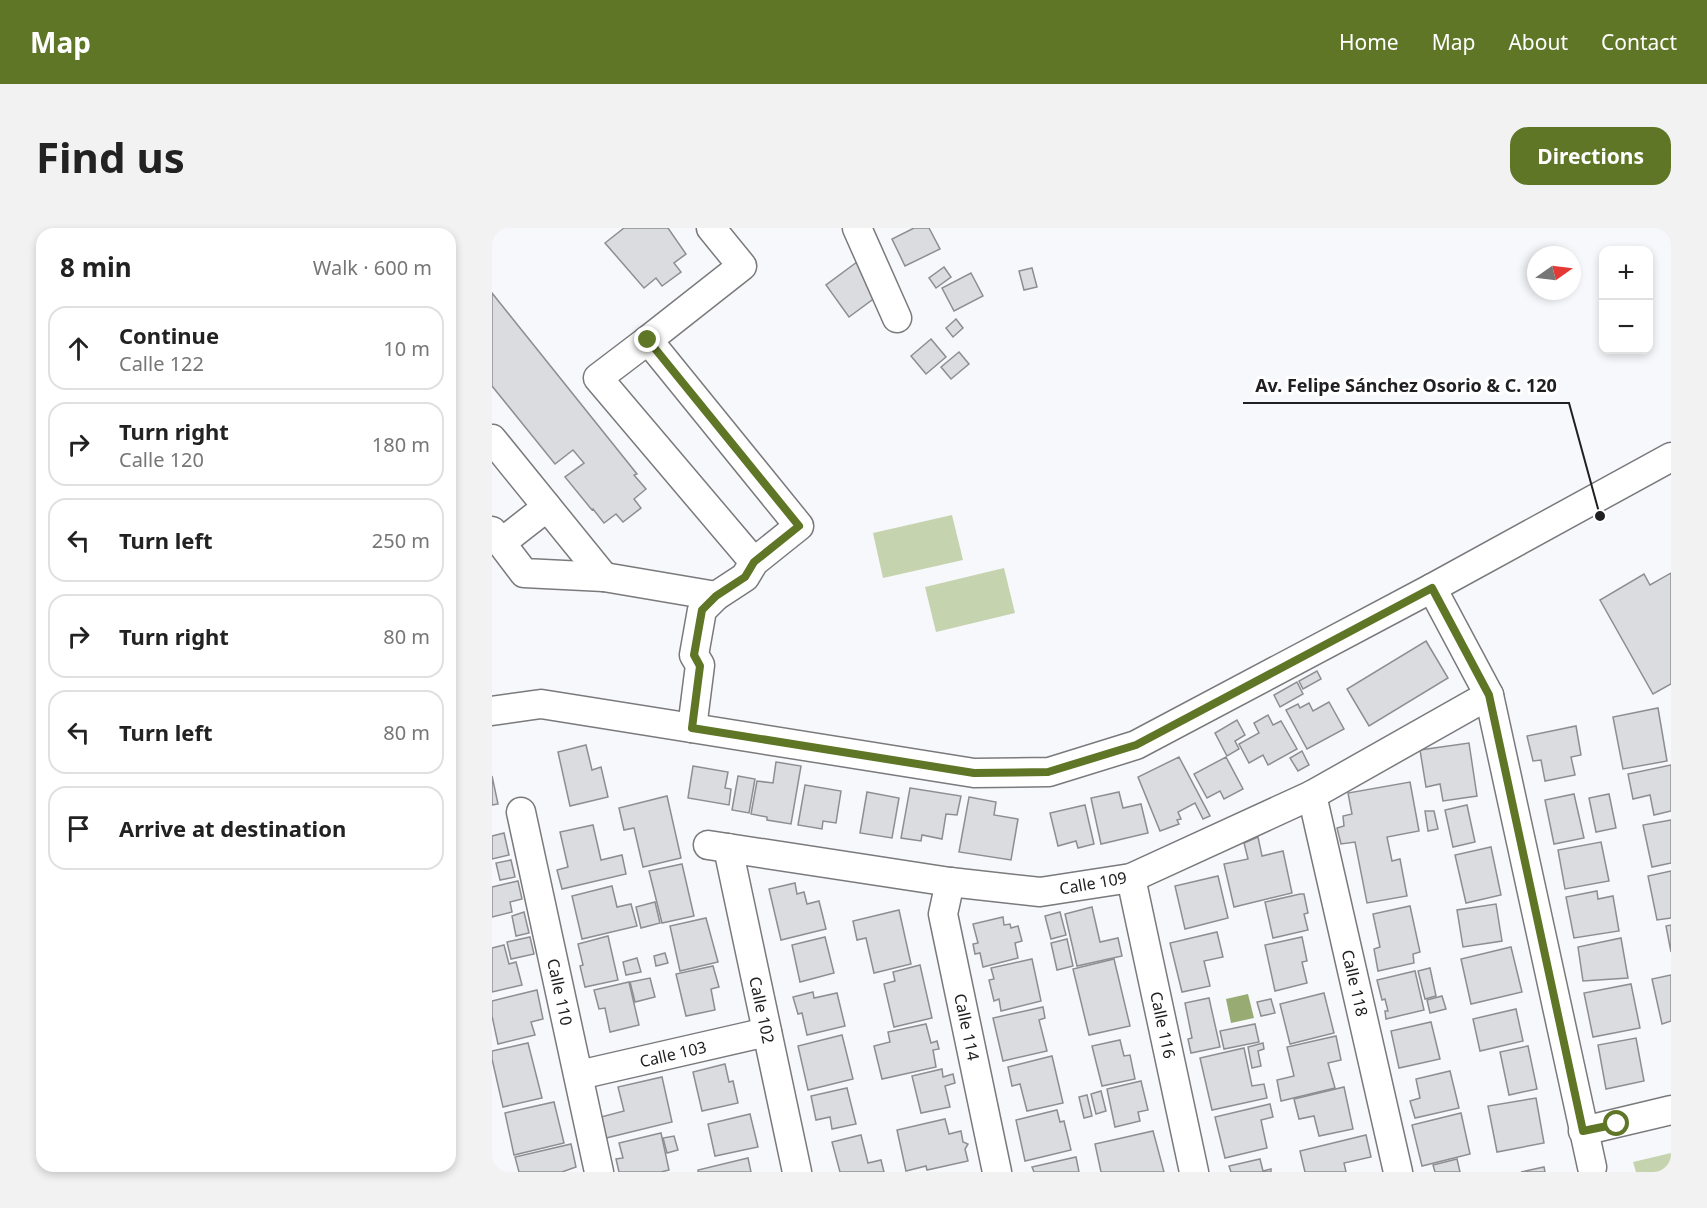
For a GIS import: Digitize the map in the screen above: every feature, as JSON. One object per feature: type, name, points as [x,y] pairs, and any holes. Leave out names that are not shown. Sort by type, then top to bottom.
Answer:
[{"type":"street","points":[[711,228],[742,266],[598,378],[754,562]]},
{"type":"street","points":[[857,228],[897,318]]},
{"type":"street","points":[[547,507],[497,537],[524,573],[604,578],[713,600],[745,577],[754,562],[799,526],[648,340]]},
{"type":"street","points":[[492,439],[604,578]]},
{"type":"street","points":[[492,711],[541,704],[974,773],[1048,772],[1136,745],[1432,588],[1671,456]]},
{"type":"street","points":[[1432,588],[1489,695],[1592,1167]]},
{"type":"street","points":[[692,728],[700,666],[709,661],[716,623],[717,613],[713,600]]},
{"type":"street","name":"Calle 109","points":[[718,846],[950,882],[1040,892],[1131,878],[1312,795],[1489,695]]},
{"type":"street","name":"Calle 118","points":[[1312,795],[1398,1172]]},
{"type":"street","name":"Calle 110","points":[[521,812],[599,1172]]},
{"type":"street","name":"Calle 102","points":[[718,846],[767,1032],[797,1172]]},
{"type":"street","name":"Calle 116","points":[[1131,878],[1194,1172]]},
{"type":"street","name":"Calle 114","points":[[950,882],[943,914],[997,1172]]},
{"type":"street","name":"Calle 103","points":[[579,1075],[767,1032]]},
{"type":"street","points":[[1583,1131],[1671,1110]]},
{"type":"shaded area","points":[[952,515],[963,560],[883,578],[873,533]]},
{"type":"shaded area","points":[[1004,568],[1015,613],[936,632],[925,587]]},
{"type":"shaded area","points":[[1248,994],[1254,1018],[1231,1023],[1226,999]]},
{"type":"shaded area","points":[[1671,1153],[1671,1172],[1636,1172],[1633,1162]]},
{"type":"building","points":[[624,228],[668,228],[686,254],[674,263],[681,272],[662,286],[656,278],[644,288],[605,243]]},
{"type":"building","points":[[914,228],[929,228],[940,249],[905,266],[892,239]]},
{"type":"building","points":[[857,262],[880,294],[849,317],[826,285]]},
{"type":"building","points":[[944,267],[951,277],[936,288],[929,278]]},
{"type":"building","points":[[1032,268],[1037,287],[1024,290],[1019,271]]},
{"type":"building","points":[[971,273],[983,296],[954,311],[942,288]]},
{"type":"building","points":[[492,293],[637,474],[634,475],[646,489],[634,499],[641,508],[623,522],[616,514],[604,523],[565,477],[584,463],[573,450],[555,464],[492,386]]},
{"type":"building","points":[[956,319],[963,328],[953,337],[946,328]]},
{"type":"building","points":[[931,339],[946,357],[926,374],[911,356]]},
{"type":"building","points":[[959,352],[969,364],[951,379],[941,367]]},
{"type":"building","points":[[1671,573],[1671,684],[1653,694],[1600,600],[1644,574],[1650,585]]},
{"type":"building","points":[[1426,641],[1448,678],[1369,726],[1347,689]]},
{"type":"building","points":[[1317,671],[1321,679],[1303,689],[1299,681]]},
{"type":"building","points":[[1297,682],[1303,694],[1280,707],[1274,695]]},
{"type":"building","points":[[1329,702],[1344,729],[1307,749],[1286,710],[1298,704],[1300,708],[1309,703],[1313,711]]},
{"type":"building","points":[[1658,708],[1667,761],[1623,769],[1613,717]]},
{"type":"building","points":[[1268,715],[1273,725],[1281,721],[1297,749],[1268,765],[1263,755],[1249,763],[1239,744],[1259,733],[1254,723]]},
{"type":"building","points":[[1237,720],[1245,735],[1235,741],[1239,749],[1227,756],[1215,733]]},
{"type":"building","points":[[1576,726],[1581,755],[1571,757],[1575,775],[1545,781],[1541,760],[1533,761],[1527,736]]},
{"type":"building","points":[[1469,743],[1477,796],[1443,801],[1440,784],[1426,787],[1420,750]]},
{"type":"building","points":[[586,745],[592,770],[601,767],[608,797],[570,806],[558,752]]},
{"type":"building","points":[[1302,751],[1309,765],[1298,771],[1290,758]]},
{"type":"building","points":[[1179,757],[1210,816],[1203,819],[1195,803],[1178,812],[1181,819],[1177,820],[1179,824],[1160,831],[1138,777]]},
{"type":"building","points":[[1226,757],[1243,789],[1224,799],[1220,791],[1207,798],[1194,774]]},
{"type":"building","points":[[776,762],[801,766],[791,824],[767,820],[767,817],[751,814],[757,781],[773,783]]},
{"type":"building","points":[[1671,765],[1671,811],[1654,815],[1650,795],[1633,799],[1628,774]]},
{"type":"building","points":[[693,766],[728,772],[725,788],[731,789],[729,805],[688,798]]},
{"type":"building","points":[[492,776],[498,804],[492,805]]},
{"type":"building","points":[[738,776],[755,779],[749,813],[732,810]]},
{"type":"building","points":[[1410,782],[1419,831],[1387,837],[1392,861],[1400,859],[1407,896],[1367,903],[1355,842],[1341,844],[1337,828],[1344,826],[1343,816],[1352,814],[1348,793]]},
{"type":"building","points":[[805,785],[841,791],[836,823],[823,821],[822,829],[798,825]]},
{"type":"building","points":[[910,788],[961,796],[957,815],[946,814],[942,839],[922,835],[921,841],[901,838]]},
{"type":"building","points":[[867,792],[899,798],[892,838],[860,833]]},
{"type":"building","points":[[1119,792],[1123,808],[1141,804],[1148,833],[1101,844],[1091,798]]},
{"type":"building","points":[[1574,794],[1584,838],[1554,844],[1545,800]]},
{"type":"building","points":[[1609,794],[1616,828],[1596,832],[1589,798]]},
{"type":"building","points":[[667,796],[681,858],[643,867],[634,828],[624,830],[619,808]]},
{"type":"building","points":[[969,797],[996,802],[994,815],[1018,819],[1011,860],[959,852]]},
{"type":"building","points":[[1085,805],[1094,844],[1078,848],[1076,841],[1058,846],[1050,813]]},
{"type":"building","points":[[1467,805],[1475,842],[1453,847],[1445,810]]},
{"type":"building","points":[[1425,811],[1434,811],[1438,829],[1428,831]]},
{"type":"building","points":[[1671,820],[1671,863],[1652,867],[1643,825]]},
{"type":"building","points":[[593,825],[601,860],[622,855],[626,874],[562,889],[557,870],[568,867],[560,832]]},
{"type":"building","points":[[504,833],[509,855],[492,859],[492,836]]},
{"type":"building","points":[[1258,837],[1262,856],[1283,851],[1292,893],[1234,907],[1224,864],[1248,859],[1244,843]]},
{"type":"building","points":[[1601,842],[1609,881],[1565,889],[1558,850]]},
{"type":"building","points":[[1491,847],[1501,895],[1466,903],[1455,855]]},
{"type":"building","points":[[511,860],[515,877],[500,880],[496,863]]},
{"type":"building","points":[[682,864],[694,916],[662,923],[649,871]]},
{"type":"building","points":[[1671,871],[1671,918],[1657,920],[1648,876]]},
{"type":"building","points":[[1218,876],[1228,918],[1185,929],[1175,886]]},
{"type":"building","points":[[518,881],[522,899],[510,902],[512,912],[492,917],[492,887]]},
{"type":"building","points":[[795,883],[797,894],[804,892],[807,904],[819,901],[826,929],[781,940],[769,889]]},
{"type":"building","points":[[612,886],[617,907],[631,904],[637,926],[582,939],[572,896]]},
{"type":"building","points":[[1597,891],[1598,899],[1613,896],[1619,931],[1574,938],[1566,897]]},
{"type":"building","points":[[1304,894],[1308,913],[1304,914],[1308,930],[1273,938],[1265,902]]},
{"type":"building","points":[[655,902],[660,923],[641,928],[636,907]]},
{"type":"building","points":[[1496,904],[1502,941],[1463,947],[1457,910]]},
{"type":"building","points":[[1410,906],[1420,952],[1413,954],[1414,963],[1378,971],[1374,949],[1380,947],[1373,914]]},
{"type":"building","points":[[1092,907],[1100,942],[1118,938],[1122,956],[1077,966],[1065,914]]},
{"type":"building","points":[[899,910],[911,964],[874,973],[866,938],[857,940],[853,921]]},
{"type":"building","points":[[524,912],[529,933],[516,936],[512,916]]},
{"type":"building","points":[[1060,912],[1066,935],[1051,939],[1045,916]]},
{"type":"building","points":[[1003,917],[1004,925],[1010,924],[1011,928],[1018,926],[1022,941],[1015,943],[1018,958],[983,967],[980,953],[975,954],[973,944],[978,943],[973,924]]},
{"type":"building","points":[[706,918],[718,962],[680,971],[670,926]]},
{"type":"building","points":[[1671,925],[1671,952],[1666,926]]},
{"type":"building","points":[[1217,932],[1223,957],[1204,961],[1210,986],[1182,992],[1170,943]]},
{"type":"building","points":[[608,936],[618,980],[585,987],[578,944]]},
{"type":"building","points":[[530,937],[534,954],[511,959],[507,942]]},
{"type":"building","points":[[825,937],[834,973],[800,982],[792,945]]},
{"type":"building","points":[[1302,937],[1307,961],[1302,962],[1307,983],[1275,991],[1265,945]]},
{"type":"building","points":[[1621,938],[1628,978],[1583,981],[1578,947]]},
{"type":"building","points":[[1067,939],[1073,966],[1057,970],[1051,943]]},
{"type":"building","points":[[504,945],[509,964],[516,962],[522,985],[492,992],[492,948]]},
{"type":"building","points":[[1511,947],[1522,992],[1471,1004],[1461,959]]},
{"type":"building","points":[[665,953],[668,963],[656,966],[654,956]]},
{"type":"building","points":[[637,958],[641,972],[626,975],[623,962]]},
{"type":"building","points":[[1032,959],[1041,1001],[1001,1011],[999,999],[994,1001],[989,980],[994,979],[991,968]]},
{"type":"building","points":[[1114,959],[1130,1026],[1089,1035],[1073,969]]},
{"type":"building","points":[[920,965],[932,1018],[894,1027],[884,984],[895,981],[893,972]]},
{"type":"building","points":[[713,966],[719,987],[711,989],[715,1010],[686,1016],[676,974]]},
{"type":"building","points":[[1430,968],[1436,996],[1425,999],[1418,971]]},
{"type":"building","points":[[1415,971],[1424,1010],[1386,1019],[1385,1011],[1388,1011],[1385,999],[1382,1000],[1377,980]]},
{"type":"building","points":[[1671,975],[1671,1021],[1662,1024],[1652,979]]},
{"type":"building","points":[[650,978],[655,997],[635,1002],[630,982]]},
{"type":"building","points":[[629,982],[639,1025],[610,1032],[605,1008],[599,1009],[594,990]]},
{"type":"building","points":[[1631,984],[1640,1028],[1593,1037],[1584,993]]},
{"type":"building","points":[[537,990],[543,1019],[531,1022],[535,1035],[498,1044],[492,1016],[492,1001]]},
{"type":"building","points":[[813,992],[814,998],[837,993],[845,1026],[807,1035],[802,1013],[798,1014],[793,997]]},
{"type":"building","points":[[1324,993],[1334,1033],[1290,1044],[1280,1004]]},
{"type":"building","points":[[1442,996],[1446,1009],[1430,1013],[1427,1000]]},
{"type":"building","points":[[1209,998],[1220,1047],[1191,1053],[1188,1039],[1192,1038],[1185,1003]]},
{"type":"building","points":[[1271,999],[1275,1013],[1261,1016],[1257,1002]]},
{"type":"building","points":[[1043,1007],[1045,1018],[1039,1020],[1047,1051],[1003,1061],[993,1018]]},
{"type":"building","points":[[1516,1009],[1523,1041],[1480,1051],[1473,1019]]},
{"type":"building","points":[[1431,1022],[1440,1059],[1399,1068],[1391,1031]]},
{"type":"building","points":[[926,1024],[931,1043],[937,1041],[939,1049],[933,1050],[936,1067],[882,1079],[874,1046],[890,1042],[888,1032]]},
{"type":"building","points":[[1255,1024],[1259,1042],[1224,1049],[1220,1031]]},
{"type":"building","points":[[842,1035],[853,1079],[808,1090],[798,1046]]},
{"type":"building","points":[[1336,1036],[1341,1060],[1328,1063],[1335,1088],[1281,1101],[1277,1080],[1294,1076],[1287,1047]]},
{"type":"building","points":[[1636,1038],[1644,1081],[1606,1089],[1598,1045]]},
{"type":"building","points":[[1120,1040],[1124,1056],[1130,1055],[1135,1079],[1102,1086],[1092,1046]]},
{"type":"building","points":[[528,1043],[542,1098],[503,1107],[492,1051]]},
{"type":"building","points":[[1263,1043],[1264,1049],[1258,1051],[1261,1066],[1252,1068],[1248,1047]]},
{"type":"building","points":[[1528,1046],[1537,1089],[1509,1095],[1500,1052]]},
{"type":"building","points":[[1244,1048],[1252,1086],[1264,1084],[1267,1098],[1212,1110],[1200,1058]]},
{"type":"building","points":[[1052,1056],[1063,1103],[1027,1111],[1020,1084],[1012,1086],[1008,1067]]},
{"type":"building","points":[[725,1064],[729,1082],[733,1081],[738,1103],[702,1111],[693,1072]]},
{"type":"building","points":[[942,1069],[943,1077],[953,1074],[955,1083],[945,1086],[950,1107],[921,1113],[912,1076]]},
{"type":"building","points":[[1450,1071],[1459,1108],[1415,1118],[1410,1101],[1420,1098],[1416,1079]]},
{"type":"building","points":[[662,1077],[672,1122],[606,1138],[601,1117],[624,1111],[618,1087]]},
{"type":"building","points":[[1141,1081],[1148,1110],[1138,1112],[1140,1121],[1115,1127],[1107,1089]]},
{"type":"building","points":[[1344,1087],[1353,1129],[1319,1136],[1314,1116],[1299,1119],[1294,1099]]},
{"type":"building","points":[[847,1088],[856,1124],[832,1129],[830,1117],[816,1120],[811,1096]]},
{"type":"building","points":[[1101,1091],[1106,1111],[1096,1114],[1091,1094]]},
{"type":"building","points":[[1087,1095],[1092,1116],[1084,1118],[1079,1097]]},
{"type":"building","points":[[1536,1098],[1544,1143],[1497,1152],[1488,1106]]},
{"type":"building","points":[[554,1102],[564,1143],[514,1155],[505,1113]]},
{"type":"building","points":[[1270,1104],[1273,1117],[1261,1120],[1267,1148],[1225,1158],[1215,1117]]},
{"type":"building","points":[[1057,1110],[1060,1122],[1064,1121],[1071,1150],[1025,1161],[1016,1120]]},
{"type":"building","points":[[1461,1113],[1470,1154],[1422,1166],[1412,1125]]},
{"type":"building","points":[[750,1114],[758,1147],[715,1156],[708,1124]]},
{"type":"building","points":[[945,1119],[949,1134],[961,1131],[963,1142],[968,1144],[965,1149],[968,1161],[927,1170],[926,1166],[906,1171],[897,1130]]},
{"type":"building","points":[[1153,1131],[1164,1172],[1101,1172],[1095,1144]]},
{"type":"building","points":[[661,1133],[669,1170],[619,1172],[616,1159],[623,1158],[619,1143]]},
{"type":"building","points":[[861,1135],[868,1163],[881,1160],[884,1172],[840,1172],[832,1142]]},
{"type":"building","points":[[1366,1135],[1371,1157],[1344,1163],[1346,1172],[1305,1172],[1300,1151]]},
{"type":"building","points":[[674,1136],[678,1150],[667,1153],[663,1138]]},
{"type":"building","points":[[571,1144],[576,1167],[562,1172],[519,1172],[515,1157]]},
{"type":"building","points":[[1076,1157],[1079,1172],[1034,1172],[1032,1167]]},
{"type":"building","points":[[748,1158],[751,1172],[698,1172],[698,1170]]},
{"type":"building","points":[[1260,1159],[1263,1171],[1271,1169],[1271,1172],[1231,1172],[1229,1166]]},
{"type":"building","points":[[1457,1159],[1460,1172],[1435,1172],[1433,1165]]},
{"type":"building","points":[[1544,1167],[1545,1172],[1521,1172]]},
{"type":"place","name":"Av. Felipe Sánchez Osorio & C. 120","points":[[1600,516]]},
{"type":"route","points":[[648,340],[799,526],[754,562],[745,577],[716,596],[702,610],[694,655],[700,666],[692,728],[974,773],[1048,772],[1136,745],[1432,588],[1489,695],[1583,1131],[1617,1124]]}]
